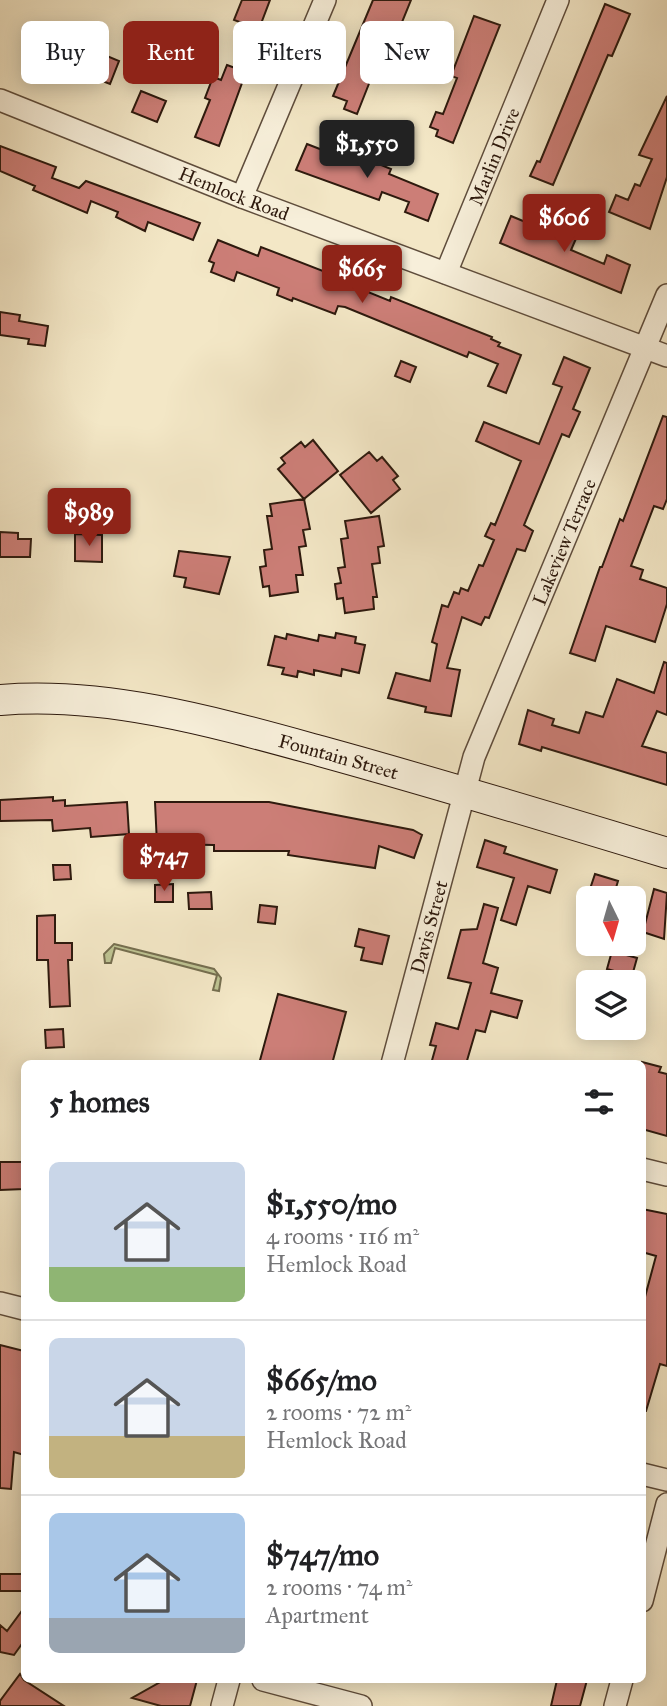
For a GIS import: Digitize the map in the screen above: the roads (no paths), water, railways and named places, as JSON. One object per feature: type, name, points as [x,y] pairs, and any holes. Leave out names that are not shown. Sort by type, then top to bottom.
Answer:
[{"type":"main road","name":"Fountain Street","points":[[0,700],[52,699],[162,713],[241,729],[465,790],[667,853]]},
{"type":"street","points":[[242,197],[325,0]]},
{"type":"street","name":"Marlin Drive","points":[[446,273],[558,0]]},
{"type":"street","name":"Hemlock Road","points":[[0,100],[242,197],[667,356]]},
{"type":"street","name":"Lakeview Terrace","points":[[465,790],[480,744],[667,295]]},
{"type":"street","name":"Davis Street","points":[[393,1060],[465,790]]},
{"type":"street","points":[[646,1170],[667,1175]]},
{"type":"street","points":[[0,1303],[21,1309]]},
{"type":"street","points":[[646,1475],[667,1480]]},
{"type":"street","points":[[646,1585],[667,1503]]},
{"type":"street","points":[[222,1706],[228,1683]]},
{"type":"street","points":[[274,1683],[361,1706]]},
{"type":"street","points":[[615,1706],[621,1683]]}]
